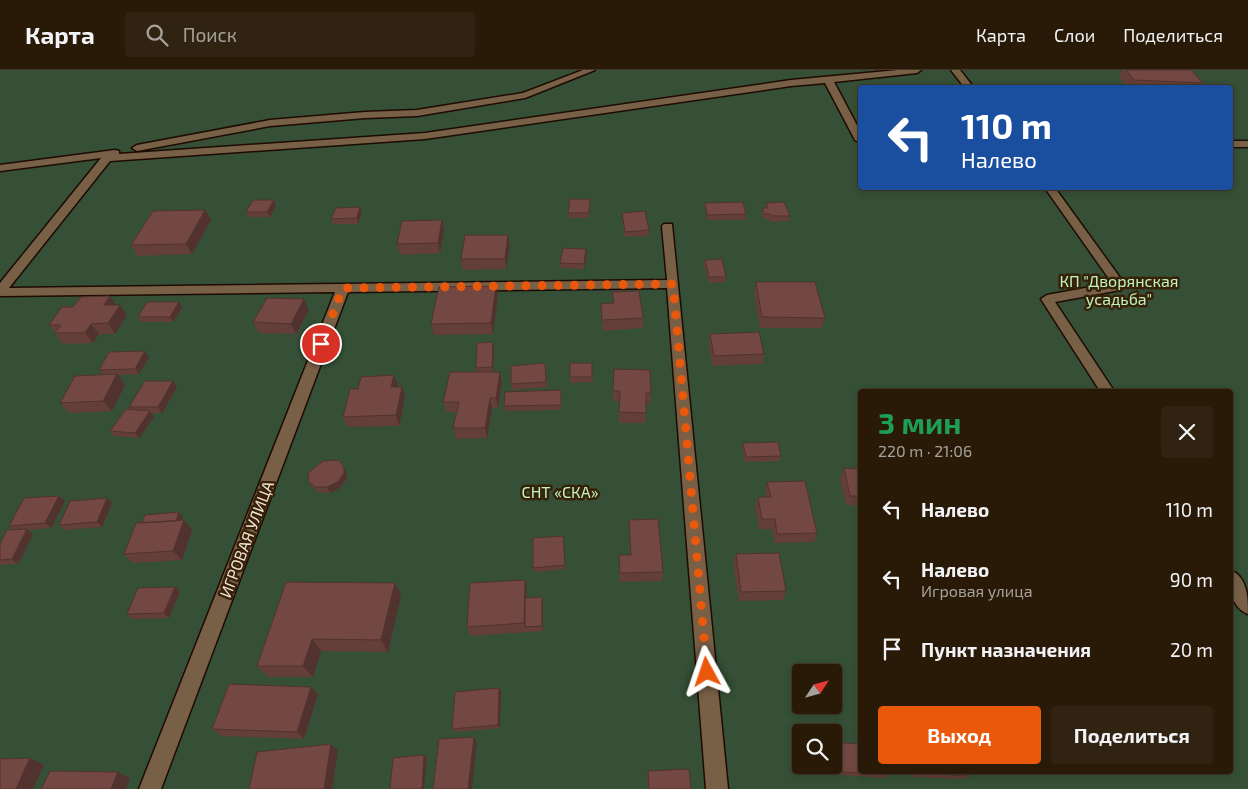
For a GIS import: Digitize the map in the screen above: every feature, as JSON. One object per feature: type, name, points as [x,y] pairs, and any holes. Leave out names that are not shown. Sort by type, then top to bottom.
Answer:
[{"type":"street","points":[[0,291],[108,156],[199,135],[270,123],[364,115],[417,113],[526,95],[591,70]]},
{"type":"street","points":[[0,168],[108,156],[425,136],[791,83],[917,70]]},
{"type":"street","points":[[955,70],[968,85]]},
{"type":"street","points":[[828,80],[858,136]]},
{"type":"street","points":[[1233,144],[1248,144]]},
{"type":"street","points":[[1051,190],[1120,286],[1047,299],[1106,389]]},
{"type":"street","points":[[668,226],[717,789]]},
{"type":"street","points":[[0,291],[673,284]]},
{"type":"street","name":"ИГРОВАЯ УЛИЦА","points":[[150,789],[343,288]]},
{"type":"street","points":[[1233,583],[1248,606]]},
{"type":"green space","name":"СНТ «СКА»","points":[[0,70],[1248,70],[1248,789],[0,789]]},
{"type":"building","points":[[1126,70],[1191,70],[1203,83],[1134,80]]},
{"type":"building","points":[[570,199],[590,199],[589,213],[568,213]]},
{"type":"building","points":[[253,200],[274,200],[267,212],[246,212]]},
{"type":"building","points":[[743,202],[746,214],[707,215],[705,203]]},
{"type":"building","points":[[784,202],[790,216],[764,214],[762,208],[768,208],[766,203]]},
{"type":"building","points":[[360,207],[357,218],[331,219],[336,208]]},
{"type":"building","points":[[205,210],[186,244],[131,245],[153,211]]},
{"type":"building","points":[[645,211],[649,230],[625,232],[622,213]]},
{"type":"building","points":[[442,220],[438,243],[397,244],[402,221]]},
{"type":"building","points":[[465,235],[508,235],[505,259],[461,259]]},
{"type":"building","points":[[563,248],[586,249],[584,264],[560,263]]},
{"type":"building","points":[[722,259],[726,277],[709,277],[705,260]]},
{"type":"building","points":[[756,282],[815,282],[825,318],[762,317]]},
{"type":"building","points":[[496,286],[491,323],[431,324],[439,287]]},
{"type":"building","points":[[639,291],[643,318],[602,320],[601,304],[614,303],[612,292]]},
{"type":"building","points":[[110,296],[104,305],[120,305],[108,323],[91,324],[85,333],[55,333],[61,325],[49,325],[62,307],[73,307],[81,297]]},
{"type":"building","points":[[267,298],[304,299],[291,324],[253,322]]},
{"type":"building","points":[[147,302],[179,302],[170,317],[138,317]]},
{"type":"building","points":[[759,332],[764,354],[714,356],[710,334]]},
{"type":"building","points":[[493,342],[492,367],[476,368],[477,343]]},
{"type":"building","points":[[145,351],[135,369],[99,370],[109,352]]},
{"type":"building","points":[[545,363],[546,382],[511,384],[511,366]]},
{"type":"building","points":[[570,363],[592,363],[592,377],[570,377]]},
{"type":"building","points":[[614,369],[650,370],[651,393],[646,393],[646,413],[619,412],[620,391],[613,391]]},
{"type":"building","points":[[450,372],[500,372],[496,398],[490,398],[485,428],[453,428],[459,402],[443,402]]},
{"type":"building","points":[[117,374],[103,401],[60,403],[75,376]]},
{"type":"building","points":[[394,375],[391,387],[402,387],[396,415],[343,417],[350,389],[358,389],[361,377]]},
{"type":"building","points":[[145,381],[173,381],[158,407],[129,407]]},
{"type":"building","points":[[561,390],[561,405],[504,406],[505,392]]},
{"type":"building","points":[[126,409],[150,411],[135,433],[110,431]]},
{"type":"building","points":[[778,442],[781,456],[746,457],[743,443]]},
{"type":"building","points":[[323,461],[340,461],[344,468],[344,473],[338,482],[327,487],[315,487],[308,481],[309,472]]},
{"type":"building","points":[[844,468],[858,469],[858,496],[850,496]]},
{"type":"building","points":[[805,481],[817,533],[777,534],[775,519],[762,519],[758,497],[771,497],[767,482]]},
{"type":"building","points":[[59,496],[45,523],[9,526],[24,498]]},
{"type":"building","points":[[107,498],[97,522],[59,525],[70,501]]},
{"type":"building","points":[[179,512],[176,521],[142,523],[145,515]]},
{"type":"building","points":[[658,519],[663,572],[620,573],[619,555],[631,555],[629,520]]},
{"type":"building","points":[[184,520],[173,551],[124,554],[136,523]]},
{"type":"building","points":[[27,529],[12,559],[0,560],[0,544],[7,530]]},
{"type":"building","points":[[563,536],[565,565],[533,568],[533,538]]},
{"type":"building","points":[[779,553],[786,591],[741,592],[736,554]]},
{"type":"building","points":[[525,580],[524,623],[467,627],[470,583]]},
{"type":"building","points":[[286,582],[395,583],[381,640],[312,639],[303,666],[257,666]]},
{"type":"building","points":[[175,587],[164,613],[127,614],[138,588]]},
{"type":"building","points":[[542,597],[542,626],[525,627],[525,598]]},
{"type":"building","points":[[229,684],[311,687],[297,732],[212,729]]},
{"type":"building","points":[[499,688],[498,725],[452,729],[455,692]]},
{"type":"building","points":[[474,737],[468,789],[433,789],[439,739]]},
{"type":"building","points":[[842,743],[858,744],[858,773],[842,772]]},
{"type":"building","points":[[331,744],[324,789],[249,789],[257,752]]},
{"type":"building","points":[[424,755],[422,789],[390,789],[393,758]]},
{"type":"building","points":[[30,758],[16,789],[0,789],[0,759]]},
{"type":"building","points":[[689,769],[691,789],[649,789],[648,771]]},
{"type":"building","points":[[50,771],[118,772],[111,789],[41,789]]},
{"type":"building","points":[[934,774],[969,774],[969,776]]},
{"type":"route","points":[[321,344],[343,288],[673,284],[707,672]]},
{"type":"park label","name":"КП \"Дворянская усадьба\"","points":[[1119,289]]}]
